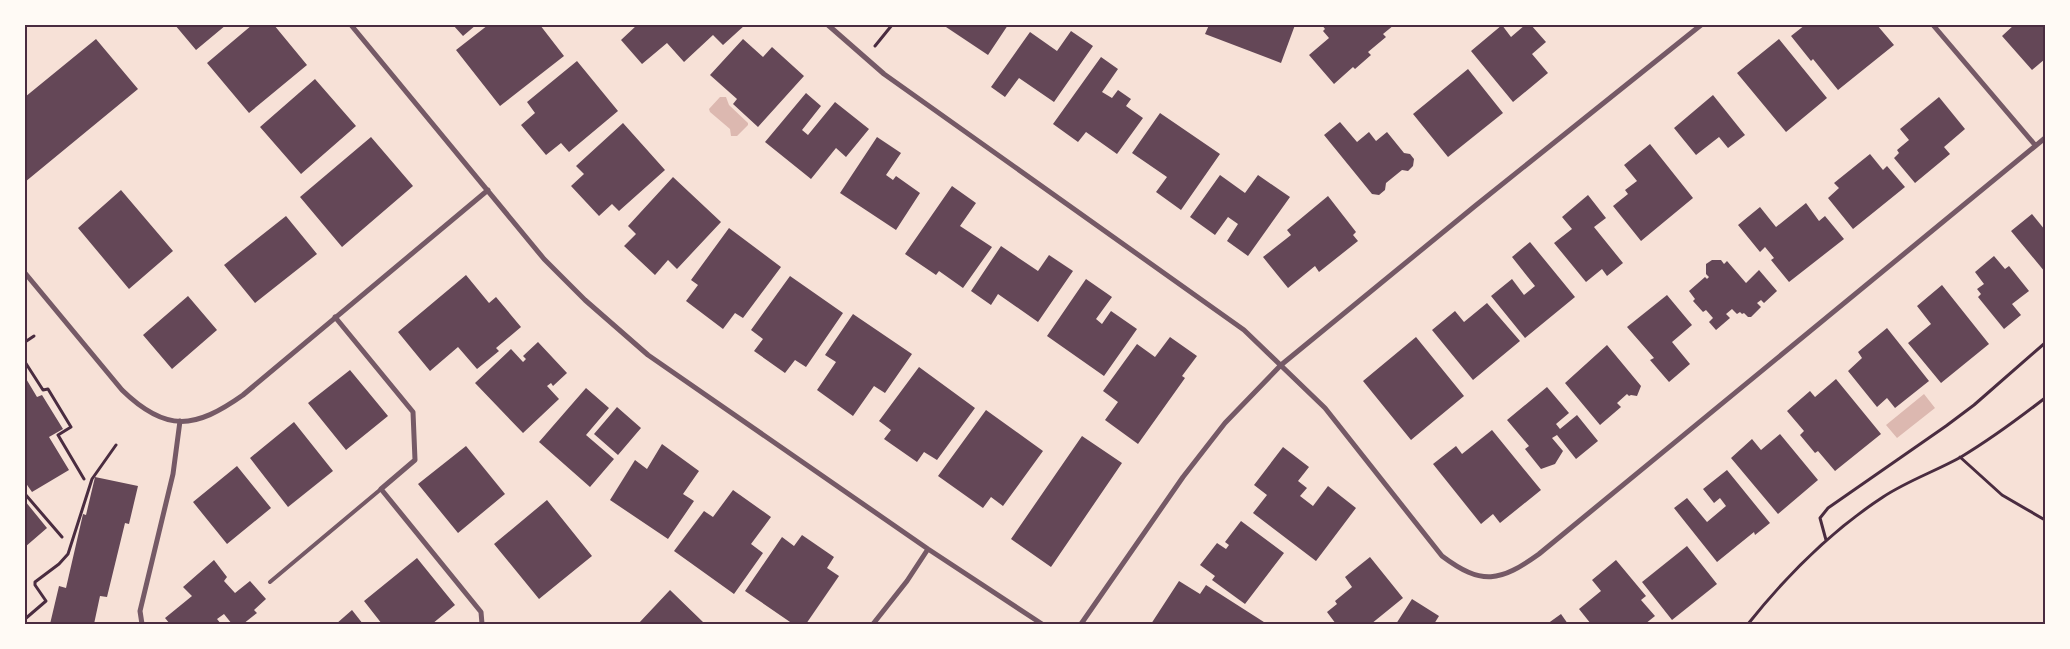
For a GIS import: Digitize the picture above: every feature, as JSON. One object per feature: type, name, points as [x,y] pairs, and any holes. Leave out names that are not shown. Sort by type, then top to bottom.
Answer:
[{"type":"street","points":[[351,25],[544,258],[585,300],[622,333],[648,354],[928,549],[1042,624]]},
{"type":"street","points":[[828,25],[866,59],[1244,330],[1325,408],[1442,556],[1458,568],[1475,576],[1496,577],[1516,570],[1539,554],[2045,138]]},
{"type":"street","points":[[1081,624],[1182,477],[1225,423],[1281,364],[1701,25]]},
{"type":"street","points":[[1933,25],[2035,146]]},
{"type":"street","points":[[25,272],[116,383],[136,404],[163,419],[180,421],[200,420],[226,407],[243,395],[488,190]]},
{"type":"street","points":[[335,317],[413,412],[415,460],[381,489],[481,612],[482,624]]},
{"type":"street","points":[[142,624],[140,611],[172,474],[180,421]]},
{"type":"street","points":[[873,624],[906,582],[928,549]]},
{"type":"lane","points":[[270,582],[381,489]]},
{"type":"path","points":[[866,59],[892,25]]},
{"type":"path","points":[[25,342],[34,336]]},
{"type":"path","points":[[1826,541],[1820,518],[1828,508],[1960,416],[2045,344]]},
{"type":"path","points":[[25,362],[43,390],[48,389],[71,427],[58,435],[84,479]]},
{"type":"path","points":[[1748,624],[1774,591],[1826,541],[1884,496],[1960,457],[2005,429],[2045,398]]},
{"type":"path","points":[[25,619],[46,602],[35,582],[68,554],[92,479],[116,445]]},
{"type":"path","points":[[1960,457],[2002,495],[2045,520]]},
{"type":"path","points":[[25,494],[62,538]]},
{"type":"shaded area","points":[[720,97],[726,97],[729,105],[748,123],[737,136],[731,136],[730,129],[710,112],[709,109]]},
{"type":"shaded area","points":[[1924,394],[1935,408],[1897,438],[1886,425]]},
{"type":"building","points":[[175,25],[226,25],[196,50]]},
{"type":"building","points":[[252,25],[274,25],[307,65],[249,113],[207,63]]},
{"type":"building","points":[[453,25],[476,25],[463,36]]},
{"type":"building","points":[[488,25],[540,25],[564,56],[500,106],[456,50]]},
{"type":"building","points":[[637,25],[745,25],[723,45],[713,35],[684,62],[667,43],[642,64],[621,40]]},
{"type":"building","points":[[943,25],[1008,25],[988,55]]},
{"type":"building","points":[[1209,25],[1295,25],[1281,63],[1205,34]]},
{"type":"building","points":[[1322,25],[1394,25],[1383,34],[1386,37],[1368,52],[1371,55],[1355,69],[1353,67],[1334,84],[1309,55],[1329,38],[1323,31],[1325,29]]},
{"type":"building","points":[[1502,25],[1511,37],[1525,25],[1531,25],[1546,42],[1532,54],[1548,73],[1513,102],[1471,51]]},
{"type":"building","points":[[1805,25],[1877,25],[1894,45],[1838,90],[1791,36]]},
{"type":"building","points":[[2014,25],[2045,25],[2045,59],[2032,70],[2002,36]]},
{"type":"building","points":[[1071,31],[1093,46],[1054,102],[1019,78],[1005,97],[991,87],[1030,32],[1057,51]]},
{"type":"building","points":[[96,39],[138,89],[25,182],[25,97]]},
{"type":"building","points":[[743,39],[763,57],[772,47],[804,76],[758,127],[733,104],[737,99],[710,75]]},
{"type":"building","points":[[1779,39],[1827,98],[1786,132],[1737,73]]},
{"type":"building","points":[[1101,57],[1118,69],[1102,92],[1112,98],[1118,90],[1131,99],[1126,106],[1143,118],[1117,154],[1086,132],[1078,142],[1053,124]]},
{"type":"building","points":[[577,61],[618,111],[569,152],[561,143],[546,155],[521,125],[535,113],[527,102]]},
{"type":"building","points":[[1468,69],[1503,113],[1448,157],[1413,114]]},
{"type":"building","points":[[315,79],[356,126],[301,174],[260,127]]},
{"type":"building","points":[[806,93],[821,106],[802,130],[808,135],[835,102],[869,129],[846,157],[836,148],[811,179],[765,142]]},
{"type":"building","points":[[1713,95],[1745,135],[1728,148],[1719,137],[1696,155],[1674,128]]},
{"type":"building","points":[[1939,97],[1965,129],[1944,147],[1950,154],[1915,183],[1894,158],[1899,153],[1897,150],[1909,140],[1900,129]]},
{"type":"building","points":[[1160,113],[1220,154],[1181,210],[1156,192],[1167,177],[1132,153]]},
{"type":"building","points":[[1340,122],[1357,142],[1369,132],[1376,141],[1387,132],[1404,153],[1410,154],[1414,159],[1413,166],[1408,171],[1402,170],[1386,183],[1385,190],[1379,195],[1372,194],[1324,135]]},
{"type":"building","points":[[623,123],[665,170],[619,211],[612,204],[599,216],[571,186],[584,174],[576,166]]},
{"type":"building","points":[[371,137],[413,186],[342,247],[300,197]]},
{"type":"building","points":[[877,137],[901,153],[886,175],[893,180],[896,176],[920,193],[896,230],[840,193]]},
{"type":"building","points":[[1650,144],[1693,198],[1641,241],[1613,206],[1628,194],[1625,190],[1637,181],[1624,165]]},
{"type":"building","points":[[1870,154],[1883,170],[1887,166],[1905,187],[1853,229],[1828,198],[1839,188],[1834,183]]},
{"type":"building","points":[[1220,175],[1245,193],[1258,175],[1290,197],[1248,256],[1227,241],[1238,224],[1228,217],[1215,235],[1190,217]]},
{"type":"building","points":[[673,177],[721,222],[677,269],[668,260],[655,275],[624,246],[636,234],[628,226]]},
{"type":"building","points":[[952,186],[976,203],[960,226],[992,247],[963,288],[939,271],[936,275],[905,254]]},
{"type":"building","points":[[121,190],[173,251],[129,289],[78,228]]},
{"type":"building","points":[[1588,195],[1606,218],[1594,227],[1623,263],[1607,276],[1602,269],[1586,282],[1554,243],[1572,229],[1562,217]]},
{"type":"building","points":[[1328,196],[1356,232],[1353,235],[1358,241],[1319,272],[1315,266],[1288,288],[1263,257],[1291,235],[1287,230]]},
{"type":"building","points":[[1806,203],[1819,221],[1825,216],[1844,239],[1789,282],[1771,260],[1774,258],[1765,247],[1760,252],[1738,225],[1760,207],[1776,227]]},
{"type":"building","points":[[2032,214],[2045,230],[2045,272],[2011,231]]},
{"type":"building","points":[[286,216],[317,254],[255,303],[224,265]]},
{"type":"building","points":[[729,228],[781,267],[743,318],[735,313],[723,329],[686,301],[698,285],[691,280]]},
{"type":"building","points":[[1530,242],[1575,297],[1525,338],[1491,296],[1512,279],[1524,295],[1535,286],[1512,257]]},
{"type":"building","points":[[1001,246],[1038,271],[1049,255],[1073,271],[1038,322],[998,294],[991,305],[971,291]]},
{"type":"building","points":[[1994,256],[2005,269],[2009,266],[2029,291],[2012,304],[2021,315],[2004,329],[1978,297],[1981,294],[1977,289],[1984,284],[1975,272]]},
{"type":"building","points":[[1712,260],[1721,260],[1724,264],[1727,261],[1746,283],[1759,270],[1777,291],[1764,303],[1761,300],[1757,303],[1761,307],[1751,317],[1740,312],[1737,314],[1732,309],[1726,314],[1730,318],[1716,330],[1709,322],[1713,318],[1706,310],[1703,312],[1693,301],[1695,299],[1689,291],[1705,277],[1707,279],[1709,277],[1706,274],[1706,264]]},
{"type":"building","points":[[466,275],[489,303],[496,297],[521,327],[496,348],[499,351],[477,369],[458,347],[430,371],[398,332]]},
{"type":"building","points":[[790,276],[843,313],[806,367],[795,360],[785,373],[754,351],[763,339],[751,330]]},
{"type":"building","points":[[1086,279],[1112,297],[1096,319],[1102,324],[1111,311],[1137,329],[1104,376],[1047,336]]},
{"type":"building","points":[[1942,285],[1989,344],[1941,383],[1908,343],[1931,324],[1917,306]]},
{"type":"building","points":[[1667,295],[1692,325],[1672,342],[1690,364],[1669,382],[1650,360],[1654,358],[1627,327]]},
{"type":"building","points":[[188,296],[217,330],[172,369],[143,335]]},
{"type":"building","points":[[1487,303],[1520,341],[1473,380],[1432,330],[1455,311],[1464,322]]},
{"type":"building","points":[[853,314],[912,354],[885,393],[874,386],[853,416],[817,390],[836,362],[825,355]]},
{"type":"building","points":[[1887,328],[1929,381],[1895,408],[1887,398],[1877,407],[1848,371],[1862,358],[1858,352]]},
{"type":"building","points":[[1170,337],[1197,356],[1182,376],[1185,378],[1138,444],[1105,420],[1118,402],[1103,391],[1137,344],[1155,357]]},
{"type":"building","points":[[1416,337],[1464,396],[1411,440],[1363,381]]},
{"type":"building","points":[[538,342],[567,373],[553,386],[551,383],[547,386],[559,399],[523,433],[475,383],[511,349],[523,362],[526,359],[523,356]]},
{"type":"building","points":[[1607,345],[1641,386],[1637,396],[1629,396],[1627,394],[1617,403],[1621,407],[1600,425],[1565,383]]},
{"type":"building","points":[[919,367],[975,408],[937,460],[924,452],[917,462],[884,439],[891,430],[879,421]]},
{"type":"building","points":[[350,370],[388,416],[346,450],[308,403]]},
{"type":"building","points":[[25,377],[37,397],[42,395],[63,429],[49,437],[69,470],[32,492],[25,482]]},
{"type":"building","points":[[1836,379],[1881,434],[1835,471],[1818,451],[1815,453],[1800,435],[1804,431],[1787,411],[1810,391],[1815,397]]},
{"type":"building","points":[[1547,387],[1569,413],[1556,424],[1560,429],[1577,415],[1598,441],[1576,459],[1557,435],[1552,438],[1563,451],[1555,464],[1541,469],[1525,449],[1529,446],[1507,420]]},
{"type":"building","points":[[586,388],[609,408],[586,435],[614,459],[590,487],[539,442]]},
{"type":"building","points":[[617,407],[641,428],[618,455],[594,434]]},
{"type":"building","points":[[986,410],[1043,451],[1003,506],[991,497],[983,508],[938,476]]},
{"type":"building","points":[[294,422],[333,471],[288,507],[250,458]]},
{"type":"building","points":[[1492,430],[1541,490],[1500,523],[1493,514],[1481,524],[1433,464],[1456,446],[1462,454]]},
{"type":"building","points":[[1780,434],[1818,480],[1778,514],[1731,458],[1752,439],[1761,450]]},
{"type":"building","points":[[1082,436],[1122,463],[1051,567],[1011,539]]},
{"type":"building","points":[[662,444],[699,471],[683,494],[694,501],[668,539],[610,500],[635,460],[647,469]]},
{"type":"building","points":[[466,446],[505,494],[458,533],[418,484]]},
{"type":"building","points":[[1283,447],[1309,467],[1298,481],[1307,488],[1300,496],[1313,506],[1328,486],[1356,508],[1316,561],[1253,513],[1267,495],[1254,485]]},
{"type":"building","points":[[237,466],[271,508],[227,544],[193,502]]},
{"type":"building","points":[[1727,470],[1770,523],[1755,535],[1754,532],[1717,562],[1674,508],[1687,498],[1707,522],[1726,506],[1720,498],[1714,503],[1703,489]]},
{"type":"building","points":[[95,477],[138,486],[129,524],[125,523],[107,597],[100,596],[94,624],[50,624],[59,586],[66,588],[83,514],[86,515]]},
{"type":"building","points":[[733,490],[771,517],[751,544],[763,553],[734,594],[674,551],[704,511],[713,517]]},
{"type":"building","points":[[547,500],[592,556],[539,599],[494,544]]},
{"type":"building","points":[[25,501],[47,528],[25,547]]},
{"type":"building","points":[[1241,521],[1284,553],[1245,604],[1212,580],[1215,576],[1200,565],[1217,543],[1226,549],[1229,545],[1225,542]]},
{"type":"building","points":[[802,535],[834,557],[827,568],[839,576],[806,624],[793,624],[745,591],[782,537],[794,546]]},
{"type":"building","points":[[1687,546],[1717,584],[1672,620],[1642,582]]},
{"type":"building","points":[[1370,557],[1403,598],[1371,624],[1336,624],[1327,612],[1337,604],[1335,601],[1352,587],[1345,577]]},
{"type":"building","points":[[417,558],[455,605],[432,624],[382,624],[364,601]]},
{"type":"building","points":[[214,560],[227,577],[224,581],[235,593],[250,581],[266,599],[254,610],[257,613],[243,624],[232,624],[224,614],[217,619],[221,624],[170,624],[165,618],[192,596],[183,587]]},
{"type":"building","points":[[1616,560],[1646,596],[1641,600],[1655,616],[1645,624],[1591,624],[1579,609],[1601,591],[1592,580]]},
{"type":"building","points":[[1179,581],[1200,594],[1206,585],[1267,624],[1151,624]]},
{"type":"building","points":[[670,590],[704,623],[703,624],[638,624]]},
{"type":"building","points":[[1412,599],[1439,616],[1434,624],[1396,624]]},
{"type":"building","points":[[352,610],[363,624],[336,624]]},
{"type":"building","points":[[1561,614],[1568,624],[1547,624]]}]
